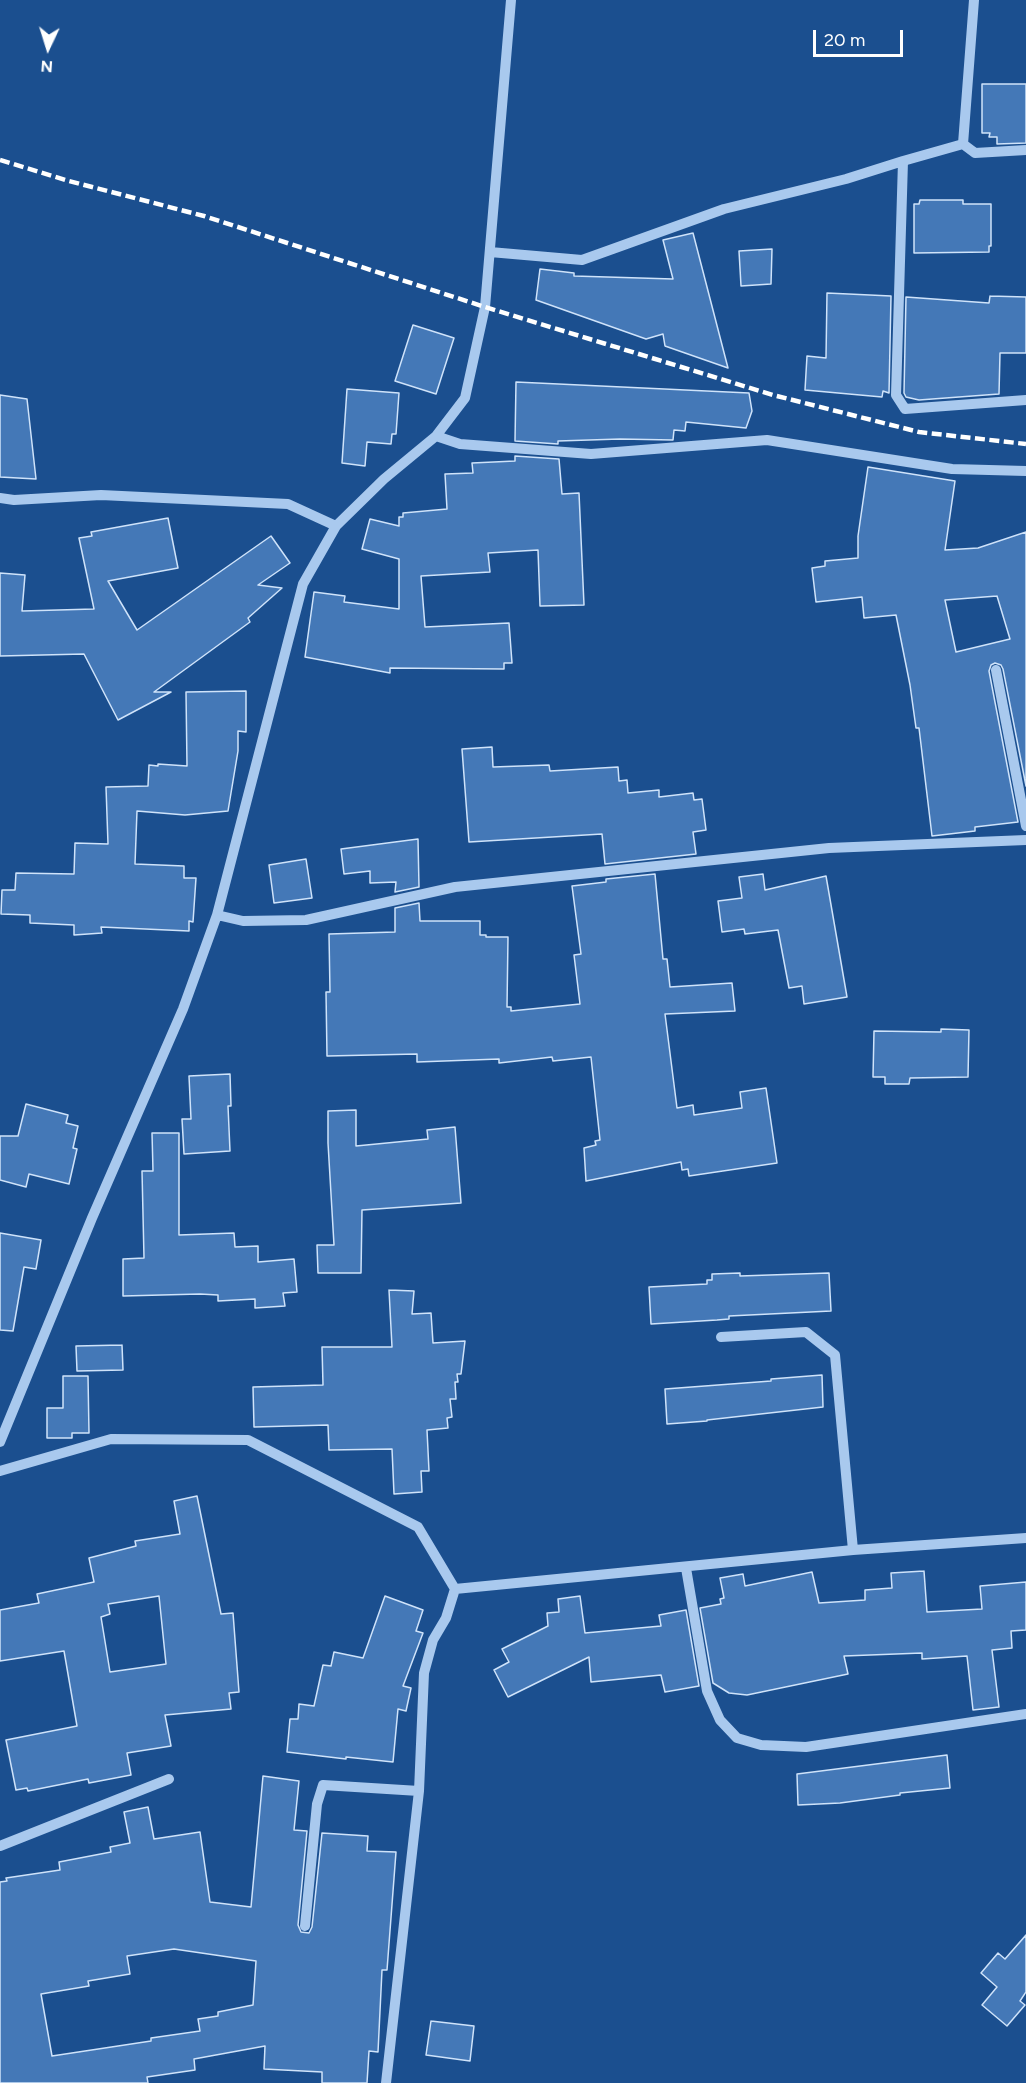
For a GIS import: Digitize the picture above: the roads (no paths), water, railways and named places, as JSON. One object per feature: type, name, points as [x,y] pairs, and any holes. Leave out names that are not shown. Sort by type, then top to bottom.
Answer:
[{"type":"street","points":[[0,1442],[92,1218],[183,1010],[217,915],[303,584],[336,526],[384,479],[436,436],[465,398],[485,307],[511,0]]},
{"type":"street","points":[[963,144],[974,0]]},
{"type":"street","points":[[490,252],[582,260],[724,209],[846,179],[963,144]]},
{"type":"street","points":[[963,144],[975,153],[1026,150]]},
{"type":"street","points":[[903,161],[896,395],[905,409],[1026,400]]},
{"type":"street","points":[[436,436],[460,444],[591,454],[767,440],[952,469],[1026,471]]},
{"type":"street","points":[[0,498],[14,500],[101,495],[288,504],[336,526]]},
{"type":"street","points":[[996,670],[1026,826]]},
{"type":"street","points":[[217,915],[243,921],[306,920],[467,886],[829,848],[1026,840]]},
{"type":"street","points":[[721,1337],[807,1332],[835,1354],[853,1550]]},
{"type":"street","points":[[0,1471],[111,1439],[248,1440],[418,1527],[455,1589],[446,1618],[433,1640],[423,1673],[419,1791],[386,2083]]},
{"type":"street","points":[[455,1589],[853,1550],[1026,1538]]},
{"type":"street","points":[[686,1568],[707,1691],[720,1720],[736,1738],[761,1745],[806,1747],[1026,1714]]},
{"type":"street","points":[[0,1846],[169,1779]]},
{"type":"street","points":[[305,1926],[317,1804],[322,1785],[419,1791]]},
{"type":"railway","points":[[0,160],[69,181],[204,216],[485,307],[773,395],[919,432],[1026,444]]}]
